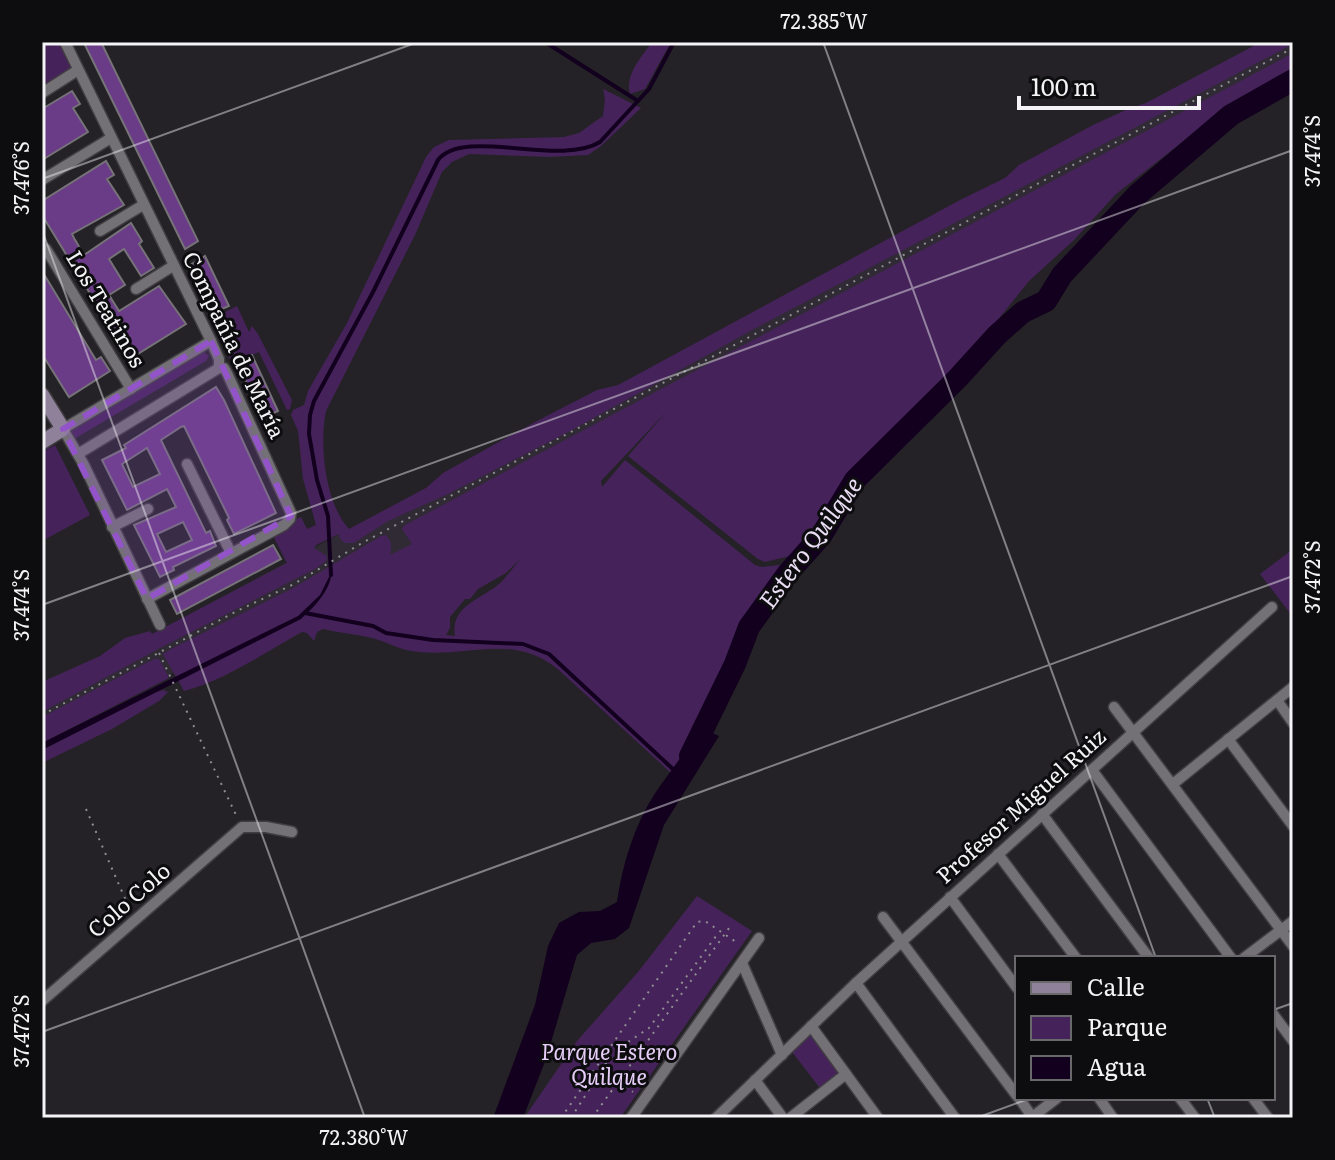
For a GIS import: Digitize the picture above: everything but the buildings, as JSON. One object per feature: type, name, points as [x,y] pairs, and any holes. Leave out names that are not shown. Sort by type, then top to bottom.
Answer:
[{"type":"street","name":"Compañía de María","points":[[65,42],[211,341],[219,368],[224,368],[227,373],[291,513],[284,525],[147,599]]},
{"type":"street","points":[[42,93],[78,70]]},
{"type":"street","points":[[42,180],[111,138]]},
{"type":"street","points":[[100,231],[143,205]]},
{"type":"street","name":"Los Teatinos","points":[[46,249],[131,389]]},
{"type":"street","points":[[136,289],[173,266]]},
{"type":"street","points":[[42,442],[211,341]]},
{"type":"street","points":[[78,454],[219,368]]},
{"type":"street","points":[[42,395],[78,454],[160,625]]},
{"type":"street","points":[[187,464],[231,553]]},
{"type":"street","points":[[112,527],[148,509]]},
{"type":"street","name":"Profesor Miguel Ruiz","points":[[717,1118],[856,983],[1272,607]]},
{"type":"street","points":[[1173,784],[1293,687]]},
{"type":"street","points":[[1277,700],[1293,723]]},
{"type":"street","points":[[1114,707],[1293,946]]},
{"type":"street","points":[[1228,739],[1293,826]]},
{"type":"street","points":[[1092,770],[1230,956]]},
{"type":"street","points":[[1042,814],[1148,956]]},
{"type":"street","points":[[242,827],[292,832]]},
{"type":"street","name":"Colo Colo","points":[[42,1001],[242,827]]},
{"type":"street","points":[[998,854],[1074,956]]},
{"type":"street","points":[[950,897],[1015,985]]},
{"type":"street","points":[[883,917],[1015,1093]]},
{"type":"street","points":[[1247,956],[1293,921]]},
{"type":"street","points":[[634,1117],[759,938]]},
{"type":"street","points":[[742,963],[782,1055]]},
{"type":"street","points":[[856,983],[955,1118]]},
{"type":"street","points":[[1275,1017],[1293,1041]]},
{"type":"street","points":[[811,1026],[878,1118]]},
{"type":"street","points":[[790,1118],[846,1074]]},
{"type":"street","points":[[755,1080],[783,1118]]},
{"type":"street","points":[[1020,1100],[1032,1118],[1054,1100]]},
{"type":"street","points":[[1100,1100],[1113,1118]]},
{"type":"street","points":[[1182,1100],[1195,1118]]},
{"type":"street","points":[[1254,1100],[1268,1118]]},
{"type":"path","points":[[42,715],[294,584],[362,543],[1293,48]]},
{"type":"path","points":[[158,652],[242,827]]},
{"type":"path","points":[[86,809],[135,922]]},
{"type":"path","points":[[561,1118],[697,922],[705,921],[749,952]]},
{"type":"path","points":[[592,1118],[732,924]]},
{"type":"path","points":[[571,1117],[606,1063],[622,1046],[649,1028],[720,931]]},
{"type":"path","points":[[618,1081],[644,1100]]},
{"type":"highlighted area","points":[[211,341],[291,516],[147,599],[63,429]]},
{"type":"shaded area","points":[[1261,42],[1293,42],[1293,74],[42,743],[42,693]]},
{"type":"green space","points":[[42,42],[65,42],[78,70],[42,93]]},
{"type":"green space","points":[[652,42],[671,42],[645,89],[630,94],[632,73]]},
{"type":"green space","points":[[1261,42],[1293,44],[754,329],[572,430],[388,521],[354,543],[345,543],[339,534],[316,545],[314,548],[327,556],[327,560],[317,568],[42,712],[42,682],[100,656],[125,638],[150,631],[152,634],[287,563],[271,532],[301,517],[307,529],[316,525],[303,479],[298,431],[291,415],[293,410],[304,405],[308,391],[347,323],[426,157],[434,147],[449,140],[564,137],[579,133],[603,116],[603,89],[641,108],[588,155],[469,154],[452,162],[442,172],[415,235],[326,411],[323,440],[329,489],[349,529],[426,488],[443,473],[535,422],[597,390],[618,385],[1005,178],[1019,165],[1093,125],[1146,103]]},
{"type":"green space","points":[[1293,53],[1293,74],[1214,117],[1116,194],[1074,240],[1029,281],[967,358],[902,420],[851,477],[794,555],[765,562],[758,559],[628,456],[668,410],[601,481],[602,487],[625,460],[755,565],[789,564],[745,626],[712,703],[671,773],[560,671],[543,659],[509,649],[419,652],[372,638],[323,629],[317,632],[314,641],[302,632],[230,673],[184,691],[163,654],[293,588],[381,536],[386,535],[389,540],[390,555],[412,544],[402,529]],"holes":[[[521,558],[499,584],[462,611],[457,617],[455,636],[446,635],[450,617],[465,599],[470,599],[478,589],[506,573]]]},
{"type":"green space","points":[[237,306],[249,332],[252,326],[258,334],[292,400],[290,409],[287,410],[259,352],[232,364],[211,319]]},
{"type":"green space","points":[[204,352],[209,356],[206,361],[74,439],[70,433],[72,431]]},
{"type":"green space","points":[[55,445],[90,515],[42,541],[42,452]]},
{"type":"green space","points":[[1293,549],[1293,617],[1260,574]]},
{"type":"green space","points":[[159,659],[169,678],[42,743],[42,717]]},
{"type":"green space","points":[[163,690],[168,692],[159,701],[112,729],[42,763],[42,750],[148,694]]},
{"type":"green space","name":"Parque Estero Quilque","points":[[697,896],[752,931],[620,1118],[524,1118],[577,1041],[638,972]]},
{"type":"green space","points":[[811,1026],[846,1074],[823,1092],[789,1048]]},
{"type":"water","points":[[332,571],[325,591],[301,619],[42,750],[42,743],[298,616],[320,595]]},
{"type":"water","points":[[699,727],[719,736],[664,825],[629,928],[615,939],[591,943],[577,955],[546,1059],[523,1118],[493,1118],[535,1005],[548,946],[559,923],[579,912],[600,911],[617,902],[622,874],[640,820]]},
{"type":"waterway","points":[[545,42],[638,101]]},
{"type":"waterway","points":[[331,575],[328,516],[317,480],[309,434],[310,415],[314,401],[373,292],[438,160],[451,151],[469,147],[561,151],[582,149],[600,142],[649,89],[674,42]]},
{"type":"waterway","name":"Estero Quilque","points":[[690,756],[735,664],[749,627],[788,573],[821,536],[855,480],[997,335],[1023,312],[1046,301],[1062,275],[1137,195],[1231,115],[1293,80]]},
{"type":"waterway","points":[[305,613],[373,626],[386,633],[433,640],[523,644],[549,654],[675,771]]}]
